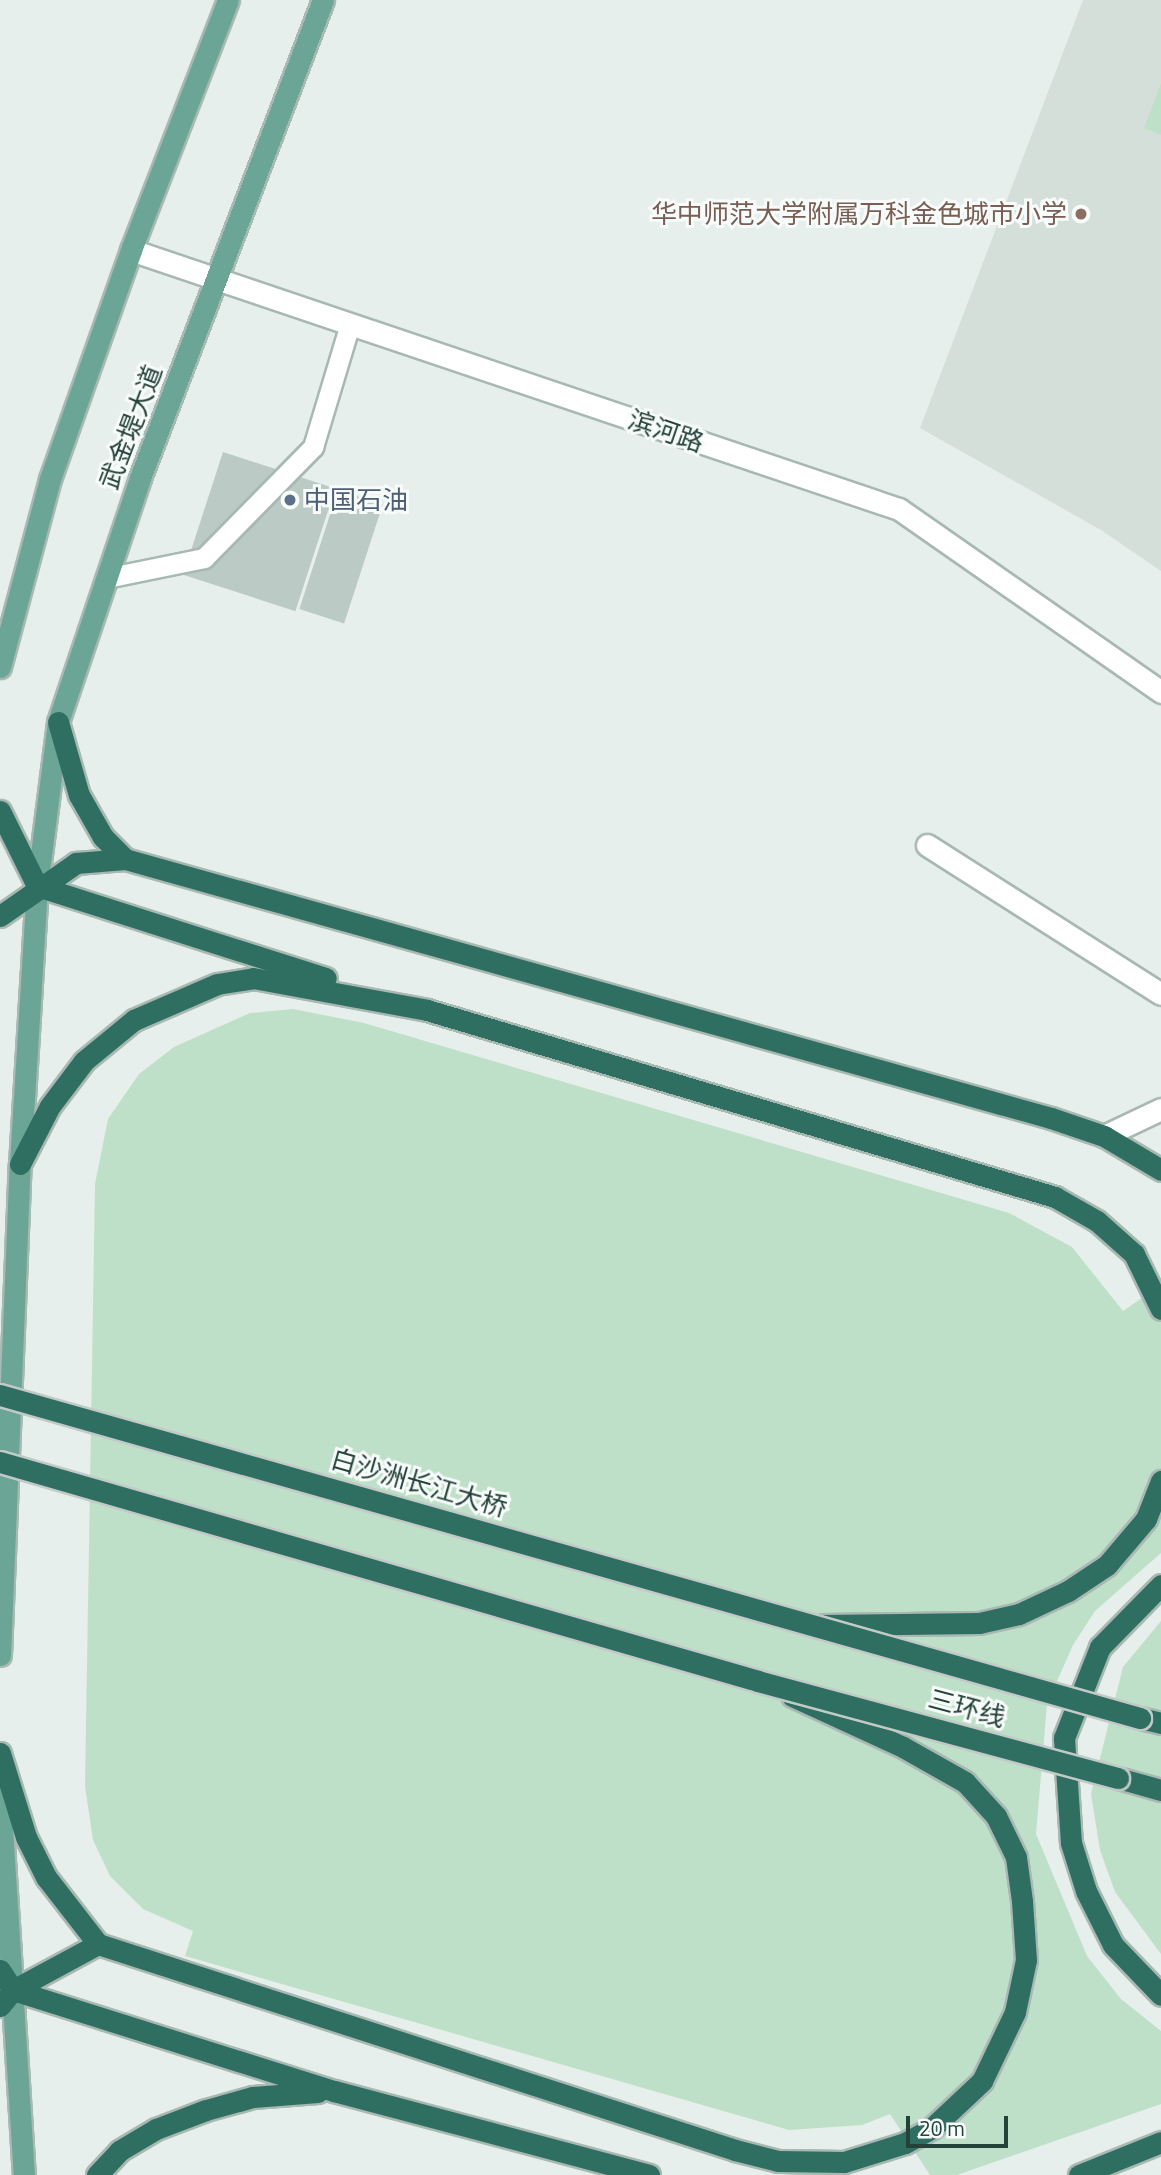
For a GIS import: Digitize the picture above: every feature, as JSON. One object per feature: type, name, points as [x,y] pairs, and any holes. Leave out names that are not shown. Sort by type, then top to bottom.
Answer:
[{"type":"highway","points":[[58,722],[79,795],[103,837],[125,859]]},
{"type":"highway","points":[[0,811],[37,886],[427,1010],[1055,1197],[1097,1221],[1134,1254],[1161,1309]]},
{"type":"highway","points":[[0,916],[37,886],[76,863],[125,859],[1104,1136],[1161,1170]]},
{"type":"highway","points":[[20,1164],[50,1107],[84,1061],[134,1020],[217,984],[253,978],[427,1010]]},
{"type":"highway","name":"白沙洲长江大桥","points":[[0,1395],[822,1625]]},
{"type":"highway","points":[[0,1462],[758,1681],[902,1747],[965,1782],[996,1816],[1016,1857],[1026,1960],[1015,2012],[982,2081],[932,2128],[905,2143],[844,2162],[767,2158],[98,1944],[46,1877],[26,1837],[0,1753]]},
{"type":"highway","points":[[822,1625],[979,1623],[1019,1614],[1068,1591],[1107,1566],[1146,1519],[1161,1481]]},
{"type":"highway","points":[[1161,1585],[1100,1647],[1064,1738],[1068,1820],[1086,1891],[1113,1945],[1161,1995]]},
{"type":"highway","name":"三环线","points":[[822,1625],[1161,1723]]},
{"type":"highway","name":"三环线","points":[[758,1681],[1161,1790]]},
{"type":"highway","points":[[6,1998],[98,1944]]},
{"type":"highway","points":[[0,1970],[6,1998]]},
{"type":"highway","points":[[6,1998],[334,2091],[649,2175]]},
{"type":"highway","points":[[97,2175],[119,2151],[156,2129],[206,2110],[253,2097],[334,2091]]},
{"type":"highway","points":[[1079,2175],[1161,2142]]},
{"type":"main road","points":[[0,667],[50,479],[131,250],[228,0]]},
{"type":"main road","name":"武金堤大道","points":[[0,1655],[20,1164],[37,886],[58,722],[106,578],[323,0]]},
{"type":"main road","points":[[0,1796],[6,1998],[24,2175]]},
{"type":"street","name":"滨河路","points":[[131,250],[899,509],[1161,692]]},
{"type":"street","points":[[927,845],[1161,995]]},
{"type":"street","points":[[1104,1136],[1161,1109]]},
{"type":"lane","points":[[106,578],[204,558],[313,447],[351,324]]},
{"type":"shaded area","name":"华中师范大学附属万科金色城市小学","points":[[1083,0],[1161,0],[1161,571],[1101,530],[920,428]]},
{"type":"green space","points":[[1161,83],[1161,135],[1144,128]]},
{"type":"green space","points":[[293,1009],[364,1023],[1009,1213],[1072,1247],[1123,1311],[1161,1285],[1161,1553],[1095,1611],[1073,1645],[1047,1704],[1036,1834],[1087,1956],[1121,1999],[1161,2031],[1161,2104],[957,2175],[930,2175],[890,2114],[862,2125],[789,2130],[185,1956],[193,1931],[143,1909],[110,1876],[93,1840],[85,1786],[95,1184],[108,1119],[139,1074],[174,1047],[250,1013]]},
{"type":"green space","points":[[1161,1621],[1161,1954],[1115,1892],[1100,1850],[1091,1794],[1123,1667]]},
{"type":"building","points":[[223,452],[335,488],[295,611],[183,575]]},
{"type":"building","points":[[338,490],[383,505],[344,623],[299,609]]},
{"type":"place","name":"华中师范大学附属万科金色城市小学","points":[[1081,214]]},
{"type":"place","name":"中国石油","points":[[290,500]]}]
